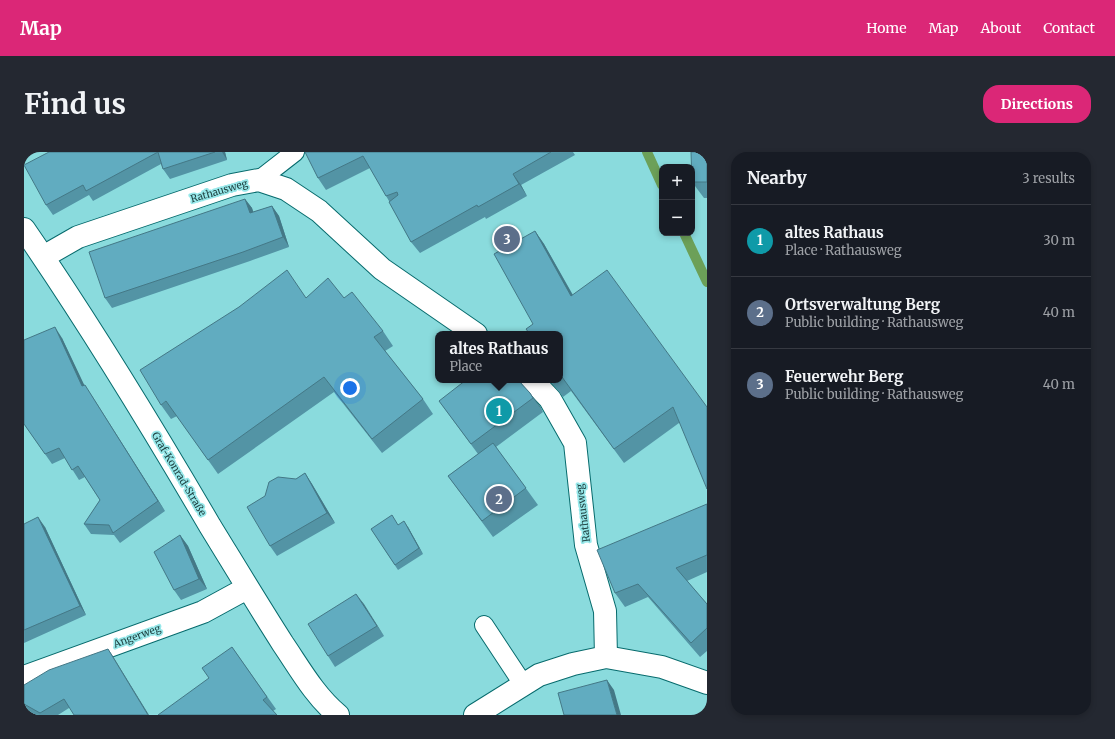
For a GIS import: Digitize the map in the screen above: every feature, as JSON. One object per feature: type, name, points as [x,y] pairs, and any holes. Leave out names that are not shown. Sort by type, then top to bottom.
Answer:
[{"type":"street","name":"Rathausweg","points":[[43,257],[78,237],[232,185],[259,180],[286,189],[319,211],[382,269],[472,331]]},
{"type":"street","name":"Graf-Konrad-Straße","points":[[24,229],[122,380],[247,588],[306,678],[327,706],[338,715]]},
{"type":"street","name":"Rathausweg","points":[[535,383],[550,399],[575,443],[586,544],[605,611],[606,657]]},
{"type":"street","name":"Angerweg","points":[[24,677],[203,612],[247,588]]},
{"type":"street","points":[[475,715],[539,674],[573,664],[606,657],[662,667],[707,683]]},
{"type":"lane","points":[[259,180],[295,152]]},
{"type":"lane","points":[[484,625],[523,684]]},
{"type":"building","points":[[49,152],[158,152],[86,191],[83,185],[46,205],[24,165]]},
{"type":"building","points":[[158,152],[215,152],[163,169]]},
{"type":"building","points":[[305,152],[551,152],[513,174],[519,184],[478,207],[477,205],[411,242],[389,202],[398,195],[397,192],[386,196],[363,156],[318,178]]},
{"type":"building","points":[[691,152],[707,152],[707,182],[695,182],[695,164],[691,164]]},
{"type":"building","points":[[245,199],[250,213],[272,206],[283,237],[243,252],[105,298],[89,252]]},
{"type":"building","points":[[535,231],[571,296],[607,270],[707,407],[707,489],[673,407],[614,449],[563,378],[563,331],[528,331],[526,329],[533,324],[494,254]]},
{"type":"building","points":[[287,270],[306,298],[328,278],[344,298],[352,292],[383,331],[374,337],[423,399],[372,439],[324,377],[208,460],[166,401],[161,405],[140,370],[239,307]]},
{"type":"building","points":[[55,327],[82,386],[85,385],[158,501],[113,533],[109,525],[84,524],[100,500],[78,466],[72,470],[59,448],[45,454],[24,424],[24,340]]},
{"type":"building","points":[[462,383],[521,383],[533,398],[471,444],[439,401]]},
{"type":"building","points":[[493,443],[526,488],[482,521],[448,476]]},
{"type":"building","points":[[305,473],[327,513],[270,546],[247,507],[265,496],[269,482],[278,477],[296,479]]},
{"type":"building","points":[[707,504],[707,555],[676,568],[707,604],[707,628],[691,643],[638,584],[615,593],[597,550]]},
{"type":"building","points":[[392,515],[398,525],[404,521],[419,548],[395,565],[371,529]]},
{"type":"building","points":[[38,517],[80,606],[24,630],[24,524]]},
{"type":"building","points":[[180,535],[199,579],[174,590],[154,552]]},
{"type":"building","points":[[356,594],[377,626],[328,656],[308,624]]},
{"type":"building","points":[[232,647],[267,697],[263,700],[277,715],[158,715],[209,678],[202,668]]},
{"type":"building","points":[[108,649],[148,715],[74,715],[64,699],[40,713],[24,704],[24,685],[49,670]]},
{"type":"building","points":[[607,680],[617,715],[564,715],[558,693]]},
{"type":"waterway","points":[[647,152],[659,178]]},
{"type":"waterway","points":[[685,236],[707,282]]},
{"type":"place","name":"Feuerwehr Berg","points":[[507,239]]},
{"type":"place","name":"altes Rathaus","points":[[499,411]]},
{"type":"place","name":"Ortsverwaltung Berg","points":[[499,499]]}]
